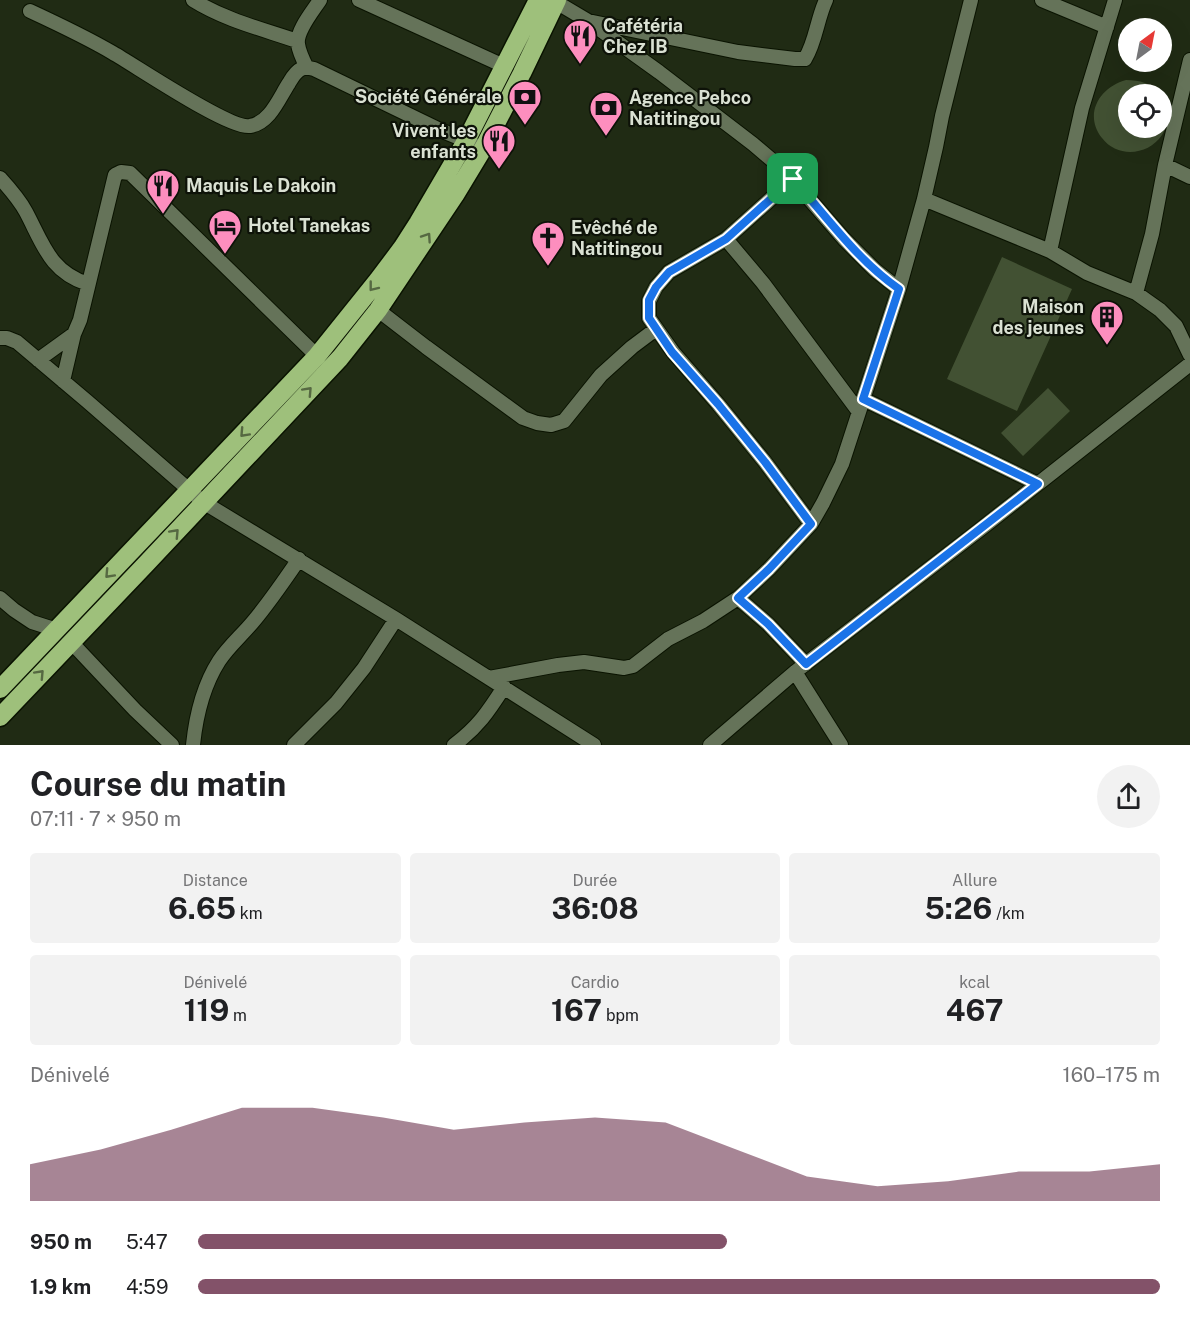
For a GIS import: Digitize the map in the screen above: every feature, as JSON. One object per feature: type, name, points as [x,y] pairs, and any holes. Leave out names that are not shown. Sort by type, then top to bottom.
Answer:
[{"type":"highway","points":[[0,689],[146,565],[197,496],[317,356],[378,280],[402,248],[466,141],[504,66],[550,1]]},
{"type":"highway","points":[[197,496],[340,358],[378,310],[455,195],[484,147],[522,73],[550,1]]},
{"type":"highway","points":[[0,717],[64,636]]},
{"type":"street","points":[[193,0],[221,15],[297,41]]},
{"type":"street","points":[[307,68],[297,41],[320,0]]},
{"type":"street","points":[[359,0],[504,66]]},
{"type":"street","points":[[588,21],[738,52],[795,59],[805,58],[810,51],[826,0]]},
{"type":"street","points":[[489,678],[584,662],[624,668],[633,666],[668,639],[703,621],[738,598],[811,524],[842,464],[899,289],[924,199],[944,104],[971,0]]},
{"type":"street","points":[[1042,0],[1107,27]]},
{"type":"street","points":[[1050,251],[1082,108],[1115,0]]},
{"type":"street","points":[[550,1],[588,21],[753,144],[793,179],[844,239],[875,270],[899,289]]},
{"type":"street","points":[[30,11],[114,53],[196,104],[240,126],[248,127],[259,124],[267,117],[293,76],[300,69],[307,68],[314,69],[440,130],[484,147]]},
{"type":"street","points":[[1136,293],[1152,234],[1165,165],[1190,60]]},
{"type":"street","points":[[1165,165],[1190,177]]},
{"type":"street","points":[[63,381],[74,334],[80,320],[114,175],[121,172],[130,173],[317,356]]},
{"type":"street","points":[[0,178],[25,209],[46,254],[68,276],[88,284]]},
{"type":"street","points":[[793,179],[726,239],[669,272],[656,287],[649,300],[649,318],[672,352],[765,462],[811,524]]},
{"type":"street","points":[[924,199],[1050,251],[1087,273],[1136,293],[1160,310],[1176,326],[1190,355]]},
{"type":"street","points":[[726,239],[861,405],[1038,484]]},
{"type":"street","points":[[378,310],[426,348],[523,418],[551,425],[564,421],[601,375],[632,347],[657,329]]},
{"type":"street","points":[[38,360],[74,334]]},
{"type":"street","points":[[0,338],[17,342],[197,496],[594,745]]},
{"type":"street","points":[[710,745],[801,668],[1190,364]]},
{"type":"street","points":[[193,745],[201,704],[219,662],[252,623],[299,559]]},
{"type":"street","points":[[0,598],[32,622],[64,636],[172,745]]},
{"type":"street","points":[[738,598],[768,624],[801,668],[841,745]]},
{"type":"street","points":[[294,745],[336,703],[364,668],[396,619]]},
{"type":"street","points":[[454,745],[482,721],[504,687]]},
{"type":"green space","points":[[1126,80],[1147,84],[1118,84],[1118,138],[1159,138],[1149,147],[1132,152],[1116,149],[1102,138],[1097,129],[1094,111],[1097,103],[1102,95],[1117,84]]},
{"type":"green space","points":[[1002,257],[1072,289],[1017,411],[947,379]]},
{"type":"green space","points":[[1048,388],[1070,411],[1023,456],[1001,433]]},
{"type":"place","name":"Cafétéria Chez IB","points":[[580,65]]},
{"type":"place","name":"Société Générale","points":[[525,126]]},
{"type":"place","name":"Agence Pebco Natitingou","points":[[606,137]]},
{"type":"place","name":"Vivent les enfants","points":[[499,170]]},
{"type":"place","name":"Maquis Le Dakoin","points":[[163,215]]},
{"type":"place","name":"Hotel Tanekas","points":[[225,255]]},
{"type":"place","name":"Evêché de Natitingou","points":[[548,267]]},
{"type":"place","name":"Maison des jeunes","points":[[1107,346]]},
{"type":"route","points":[[793,179],[844,239],[887,281],[899,289],[863,399],[1038,484],[806,664],[768,624],[738,598],[811,524],[765,462],[672,352],[649,318],[649,300],[656,287],[669,272],[726,239],[793,179]]}]
